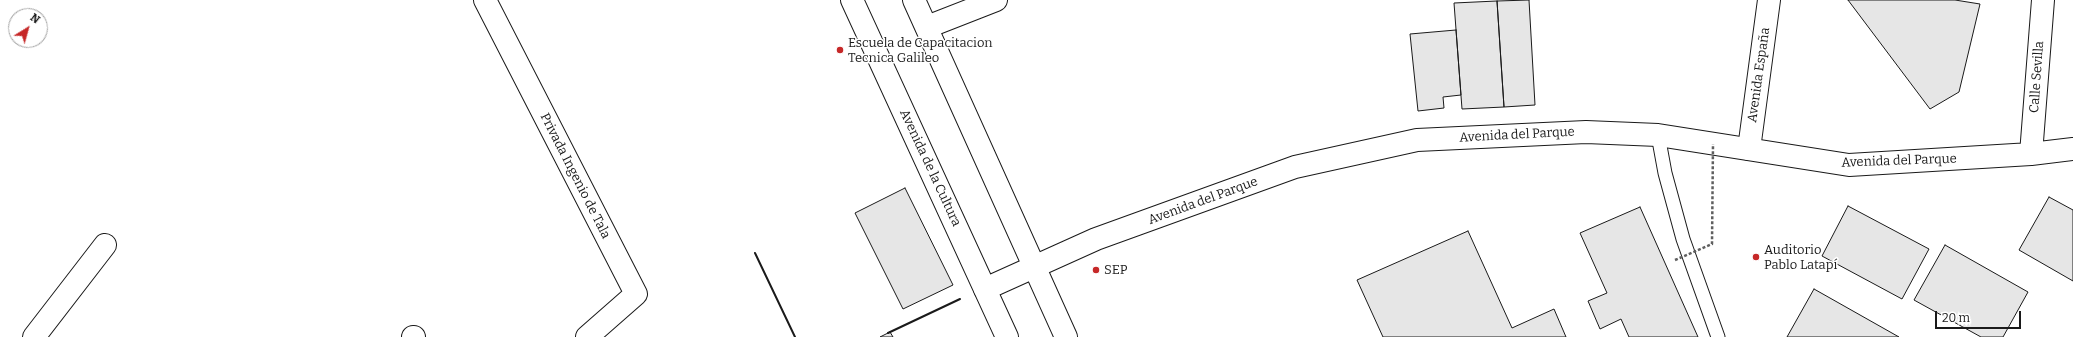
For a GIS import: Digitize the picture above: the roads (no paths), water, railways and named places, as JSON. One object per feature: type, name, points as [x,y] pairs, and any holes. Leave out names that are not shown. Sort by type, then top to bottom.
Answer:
[{"type":"street","name":"Privada Ingenio de Tala","points":[[484,0],[636,294],[587,337]]},
{"type":"street","name":"Avenida de la Cultura","points":[[852,0],[1007,337]]},
{"type":"street","points":[[914,0],[1036,267],[1066,337]]},
{"type":"street","points":[[926,27],[996,0]]},
{"type":"street","name":"Avenida España","points":[[1749,149],[1769,0]]},
{"type":"street","name":"Calle Sevilla","points":[[2031,154],[2043,0]]},
{"type":"street","name":"Avenida del Parque","points":[[985,289],[1096,239],[1295,167],[1417,140],[1586,132],[1658,135],[1849,165],[2031,154],[2073,149]]},
{"type":"street","points":[[34,337],[105,244]]},
{"type":"lane","points":[[1658,135],[1665,173],[1683,239],[1718,337]]},
{"type":"place","name":"Escuela de Capacitacion Tecnica Galileo","points":[[840,50]]},
{"type":"place","name":"Auditorio Pablo Latapí","points":[[1756,257]]},
{"type":"place","name":"SEP","points":[[1096,270]]}]
